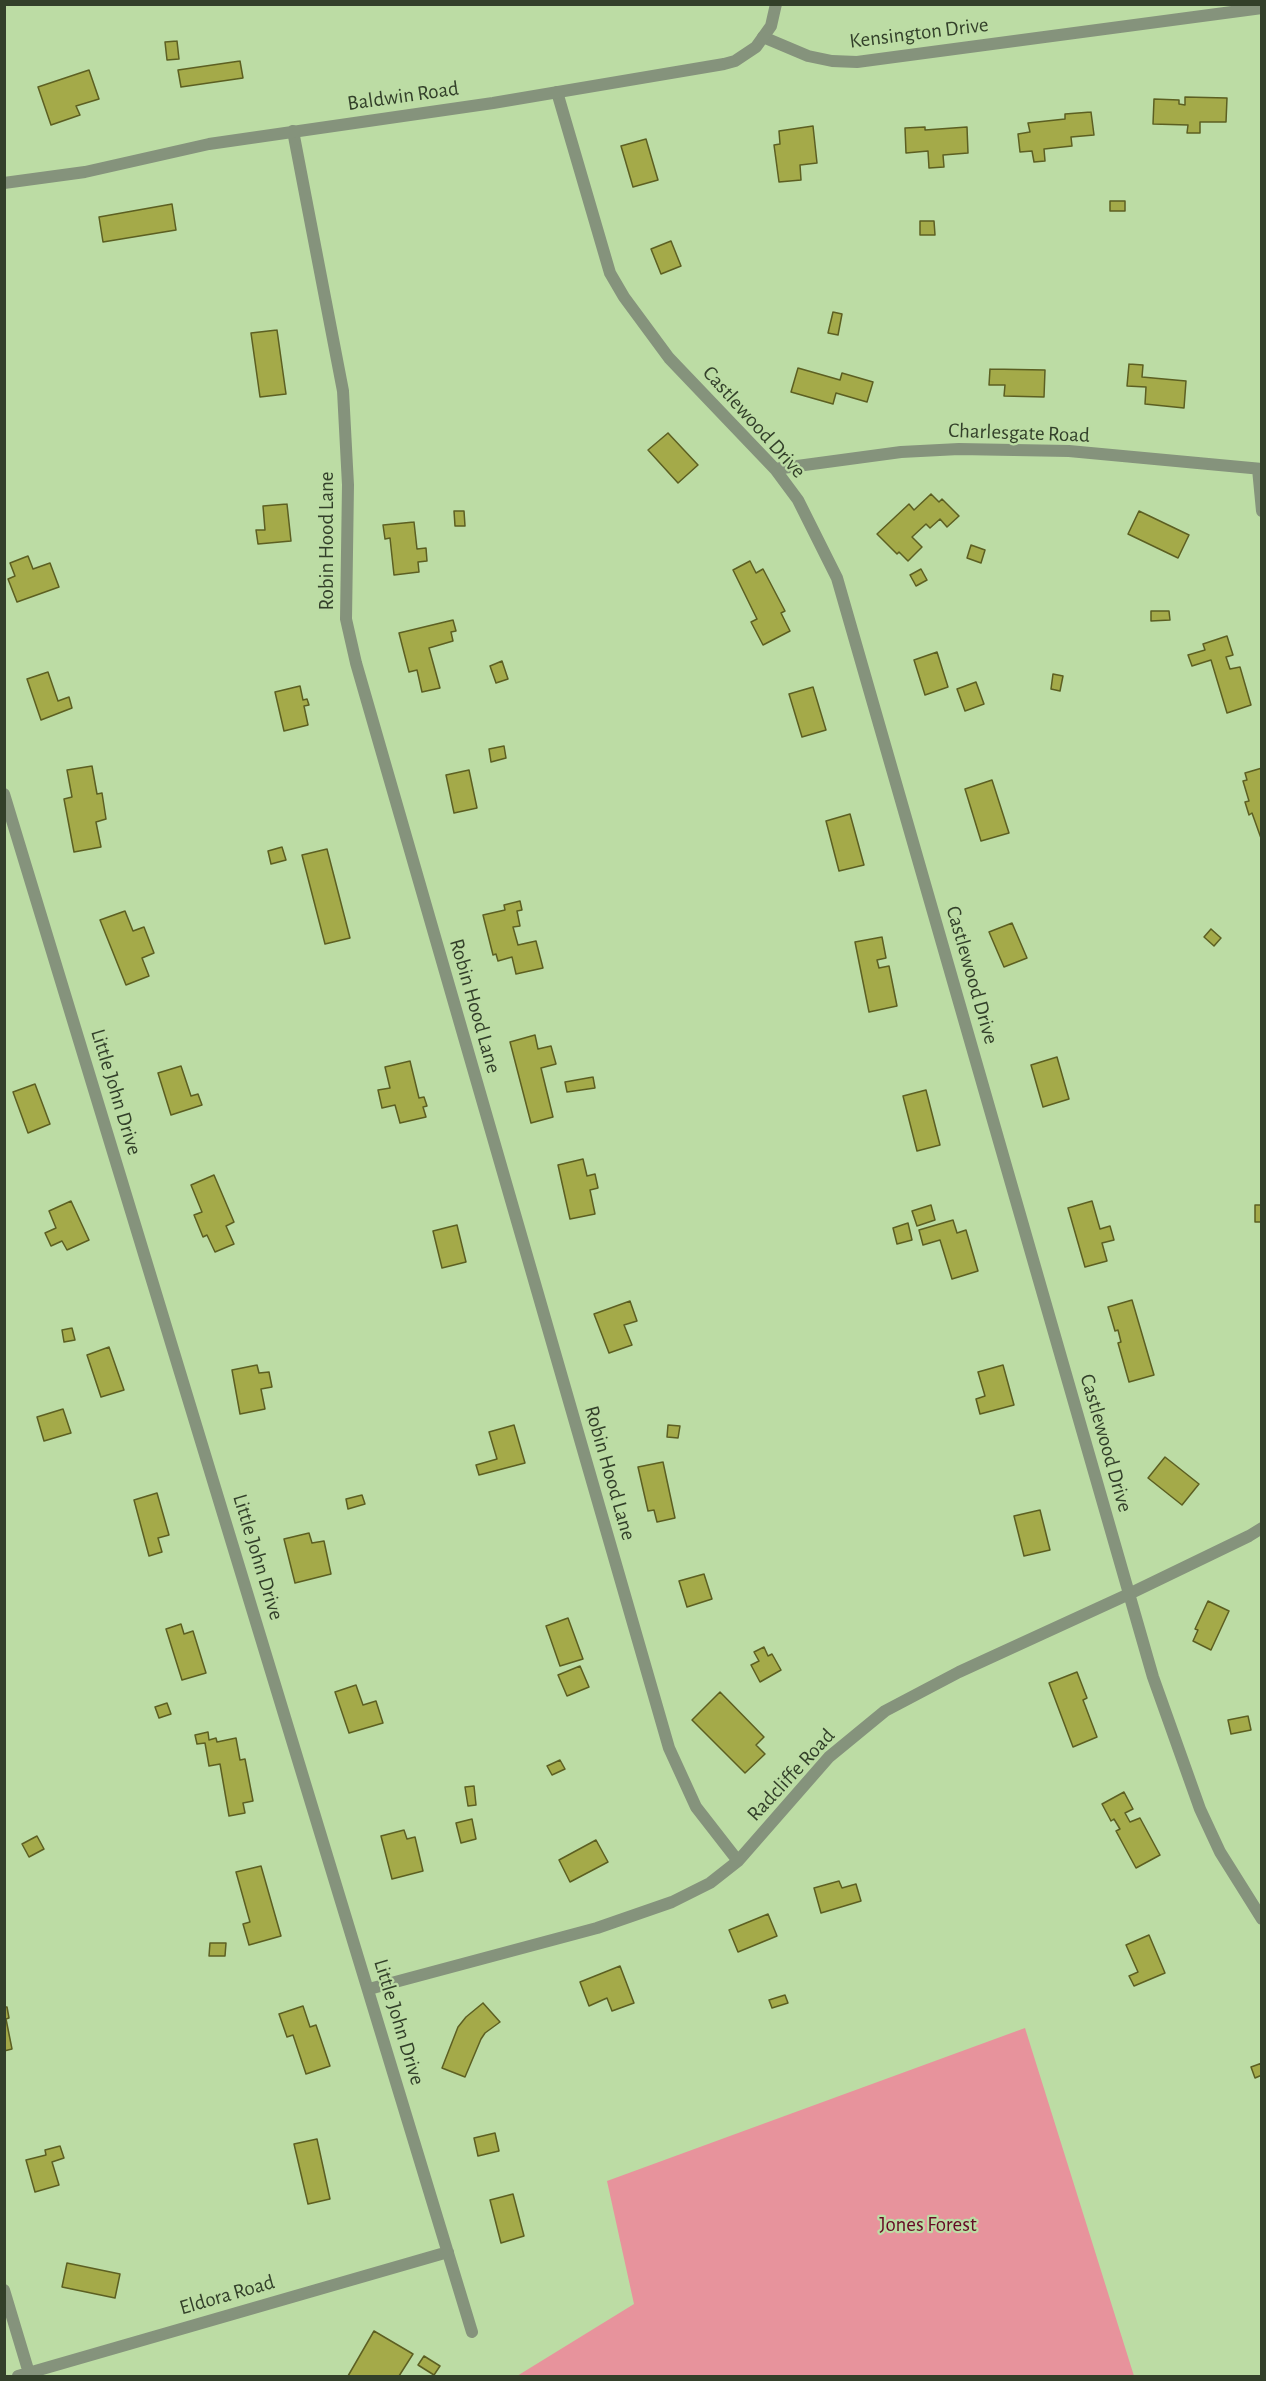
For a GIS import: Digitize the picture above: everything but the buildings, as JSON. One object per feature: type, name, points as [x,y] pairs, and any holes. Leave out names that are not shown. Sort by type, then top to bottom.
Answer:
[{"type":"street","name":"Baldwin Road","points":[[4,183],[85,172],[185,149],[292,131],[394,118],[724,64],[747,54],[756,47],[771,26],[776,4]]},
{"type":"street","name":"Kensington Drive","points":[[763,37],[808,56],[832,61],[856,62],[1262,8]]},
{"type":"street","name":"Castlewood Drive","points":[[557,92],[610,273],[624,297],[669,358],[775,469],[798,501],[818,538],[840,588],[1161,1699],[1200,1809],[1220,1852],[1262,1919]]},
{"type":"street","name":"Robin Hood Lane","points":[[292,131],[343,391],[348,485],[346,619],[356,663],[669,1748],[696,1807],[738,1862]]},
{"type":"street","name":"Charlesgate Road","points":[[775,469],[901,452],[959,448],[1069,451],[1260,469]]},
{"type":"street","points":[[1260,469],[1262,511]]},
{"type":"street","name":"Little John Drive","points":[[4,794],[472,2332]]},
{"type":"street","name":"Radcliffe Road","points":[[369,1989],[597,1928],[672,1902],[711,1883],[738,1862],[829,1757],[885,1711],[959,1672],[1129,1594],[1250,1536],[1262,1528]]},
{"type":"street","name":"Eldora Road","points":[[24,2375],[448,2252]]},
{"type":"street","points":[[4,2290],[24,2375]]},
{"type":"green space","name":"Jones Forest","points":[[1025,2028],[1134,2376],[517,2376],[634,2304],[607,2181]]}]
